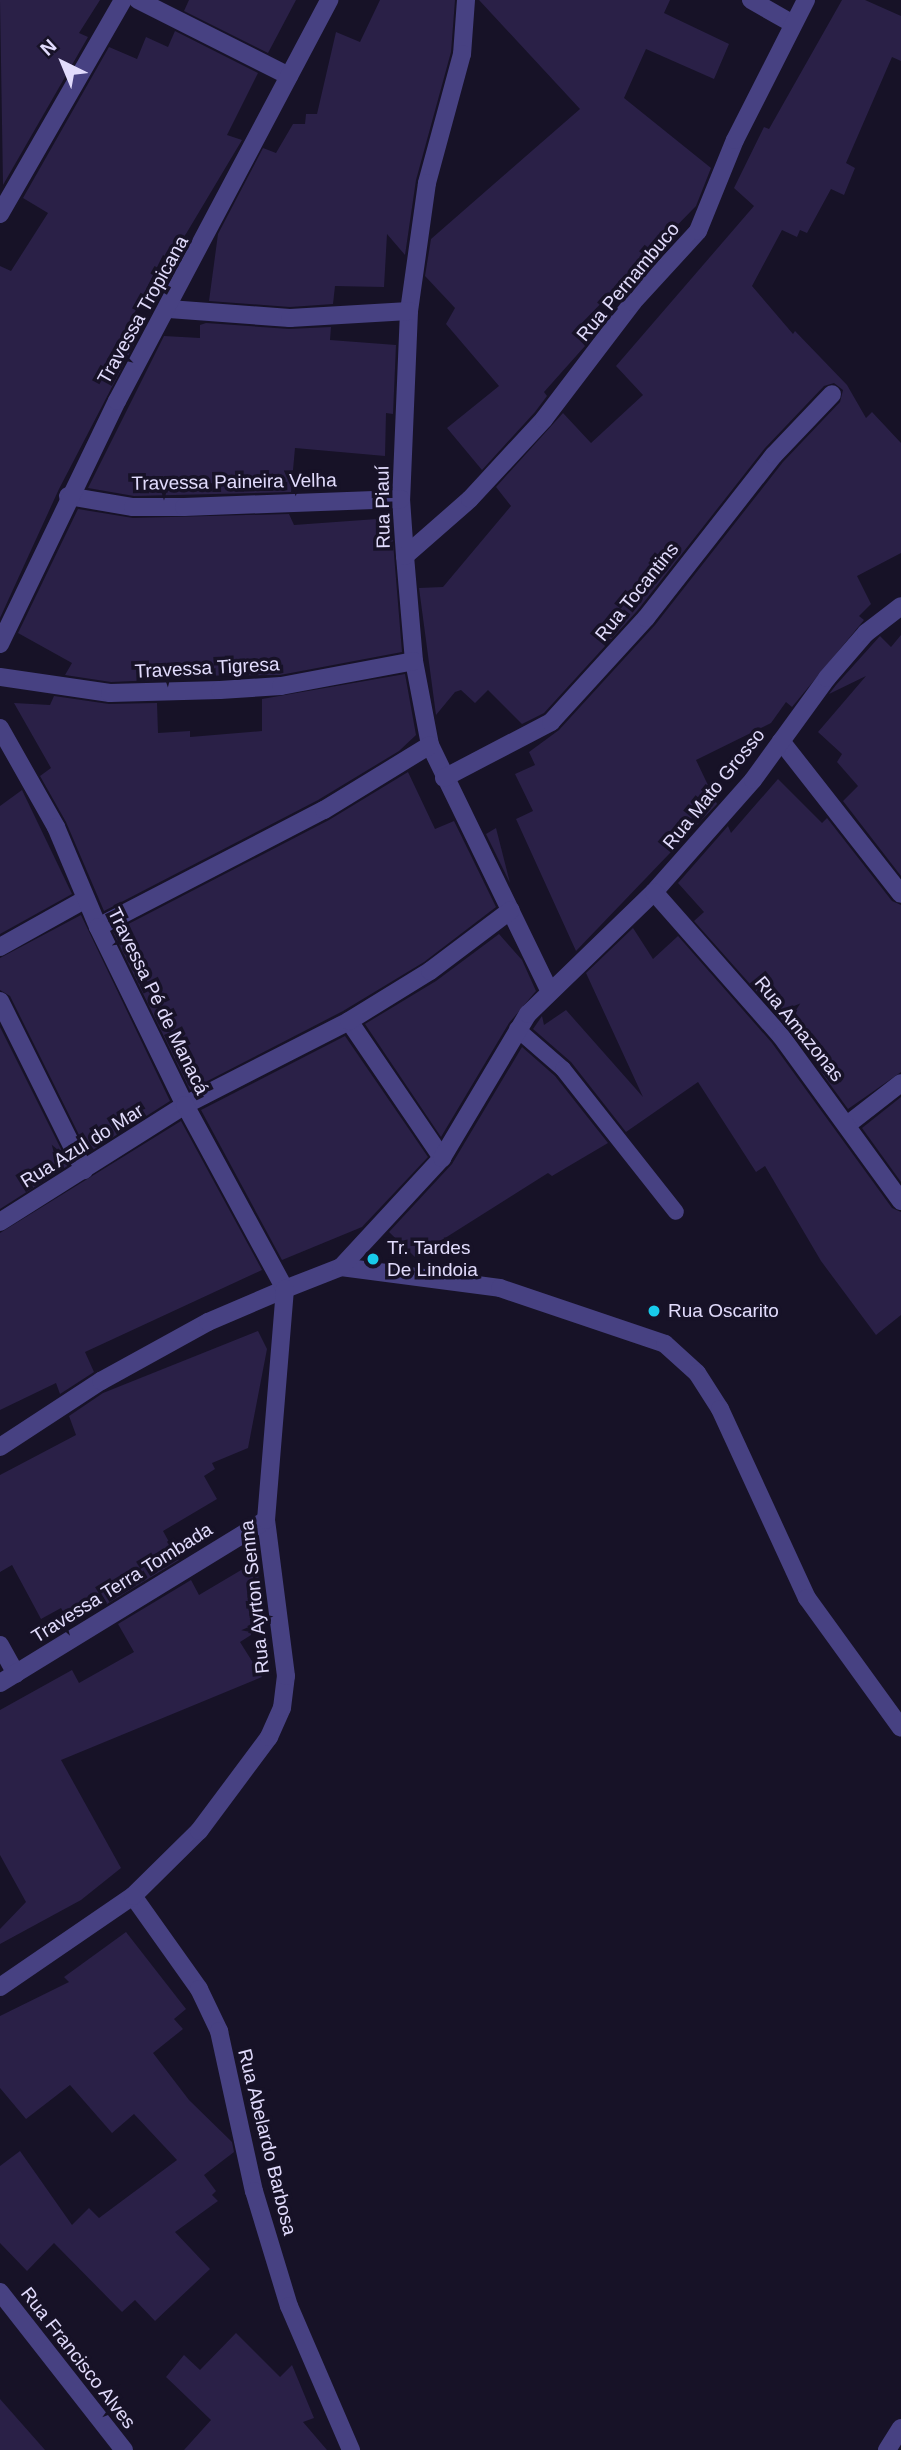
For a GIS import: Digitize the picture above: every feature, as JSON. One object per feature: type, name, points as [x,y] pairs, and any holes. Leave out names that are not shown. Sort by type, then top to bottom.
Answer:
[{"type":"street","points":[[0,214],[123,0]]},
{"type":"street","points":[[138,0],[289,76]]},
{"type":"street","name":"Travessa Tropicana","points":[[0,644],[68,496],[169,309],[329,0]]},
{"type":"street","name":"Rua Piauí","points":[[466,0],[462,54],[427,183],[409,311],[401,499],[405,556],[414,661],[430,745],[510,909],[521,941],[549,990]]},
{"type":"street","points":[[751,0],[793,24]]},
{"type":"street","name":"Rua Pernambuco","points":[[405,556],[470,499],[544,419],[633,303],[698,231],[735,140],[806,0]]},
{"type":"street","points":[[169,309],[290,318],[409,311]]},
{"type":"street","name":"Rua Tocantins","points":[[444,778],[517,743],[560,714],[646,618],[774,455],[832,394]]},
{"type":"street","name":"Travessa Paineira Velha","points":[[68,496],[159,507],[401,499]]},
{"type":"street","name":"Rua Mato Grosso","points":[[341,1267],[442,1158],[517,1029],[549,990],[654,892],[718,822],[866,633],[901,606]]},
{"type":"street","name":"Travessa Tigresa","points":[[0,677],[97,692],[220,690],[281,686],[414,661]]},
{"type":"street","name":"Travessa Pé de Manacá","points":[[0,728],[57,827],[97,928],[185,1105],[285,1289]]},
{"type":"street","points":[[781,741],[901,894]]},
{"type":"street","points":[[97,928],[324,810],[430,745]]},
{"type":"street","name":"Rua Amazonas","points":[[654,892],[781,1036],[901,1201]]},
{"type":"street","points":[[0,947],[86,899]]},
{"type":"street","name":"Rua Azul do Mar","points":[[0,1222],[185,1105],[349,1021],[430,971],[510,909]]},
{"type":"street","points":[[0,1001],[84,1170]]},
{"type":"street","points":[[349,1021],[442,1158]]},
{"type":"street","points":[[847,1125],[901,1083]]},
{"type":"street","points":[[0,1447],[101,1381],[208,1322],[341,1267],[500,1289],[665,1344],[697,1373],[720,1409],[807,1598],[901,1728]]},
{"type":"street","name":"Rua Ayrton Senna","points":[[0,1987],[133,1896],[199,1831],[269,1737],[282,1708],[284,1642],[266,1520],[285,1289]]},
{"type":"street","name":"Travessa Terra Tombada","points":[[8,1678],[266,1520]]},
{"type":"street","points":[[0,1645],[8,1678]]},
{"type":"street","name":"Rua Abelardo Barbosa","points":[[133,1896],[199,1989],[219,2031],[254,2191],[289,2305],[351,2450]]},
{"type":"street","name":"Rua Francisco Alves","points":[[0,2292],[124,2450]]},
{"type":"street","points":[[887,2450],[901,2428]]},
{"type":"lane","points":[[517,1029],[563,1069],[677,1212]]},
{"type":"building","points":[[0,0],[100,0],[79,33],[88,37],[3,185]]},
{"type":"building","points":[[189,0],[296,0],[268,53],[184,11]]},
{"type":"building","points":[[380,0],[455,0],[451,52],[416,180],[405,255],[387,234],[384,287],[335,286],[333,304],[290,307],[209,301],[218,234],[263,148],[276,153],[293,124],[305,124],[306,114],[317,114],[336,32],[360,42]]},
{"type":"building","points":[[479,0],[670,0],[664,13],[729,44],[714,79],[646,49],[624,98],[711,168],[696,206],[573,332],[585,346],[544,392],[547,396],[535,412],[482,470],[447,428],[499,386],[446,324],[455,308],[425,276],[431,239],[580,109]]},
{"type":"building","points":[[842,0],[865,0],[901,16],[901,61],[892,57],[846,163],[855,168],[844,195],[831,189],[807,233],[800,230],[797,237],[782,230],[752,286],[793,334],[795,331],[847,385],[866,418],[872,412],[901,443],[901,553],[857,576],[871,604],[859,616],[864,620],[792,707],[786,702],[771,723],[696,760],[717,804],[576,951],[516,819],[533,811],[515,774],[535,765],[529,752],[559,730],[655,625],[783,462],[840,402],[843,390],[834,383],[824,386],[765,448],[637,611],[544,713],[522,724],[488,690],[475,703],[461,690],[455,692],[436,715],[419,588],[443,587],[511,506],[496,487],[563,413],[591,443],[643,395],[616,366],[754,206],[734,188],[764,127],[769,129]]},
{"type":"building","points":[[175,31],[258,73],[227,135],[242,140],[171,259],[163,255],[124,334],[139,335],[59,489],[0,618],[0,266],[11,271],[48,213],[23,198],[109,47],[137,59],[146,37],[168,47]]},
{"type":"building","points":[[206,323],[289,329],[331,327],[330,340],[396,345],[393,414],[386,413],[385,456],[295,448],[291,492],[134,496],[88,488],[164,336],[200,338],[200,325]]},
{"type":"building","points":[[78,509],[133,518],[289,514],[294,525],[391,518],[402,652],[280,675],[156,676],[156,680],[111,682],[65,675],[72,663],[18,633]]},
{"type":"building","points":[[901,635],[901,876],[843,801],[858,786],[837,762],[842,754],[818,732],[866,676],[829,694],[836,685],[880,636],[891,647]]},
{"type":"building","points":[[405,674],[416,735],[399,751],[318,800],[104,911],[66,822],[40,776],[51,768],[14,703],[50,705],[54,696],[109,704],[157,703],[158,733],[190,731],[190,737],[262,731],[262,699]]},
{"type":"building","points":[[408,772],[435,829],[454,821],[496,907],[424,962],[343,1011],[190,1090],[113,932],[329,820]]},
{"type":"building","points":[[778,779],[822,823],[827,818],[892,901],[901,905],[901,1072],[848,1109],[790,1029],[694,921],[704,912],[678,883],[728,826],[731,833]]},
{"type":"building","points":[[22,790],[72,894],[0,934],[0,806]]},
{"type":"building","points":[[496,828],[510,883],[486,834]]},
{"type":"building","points":[[81,915],[170,1101],[88,1153],[10,996],[0,990],[0,958]]},
{"type":"building","points":[[633,928],[653,959],[678,936],[772,1043],[892,1208],[901,1212],[901,1315],[876,1335],[821,1261],[765,1166],[756,1172],[698,1082],[626,1132],[571,1062],[533,1029],[542,1016],[544,1025],[566,1010],[643,1097],[586,973]]},
{"type":"building","points":[[499,934],[522,960],[536,991],[509,1023],[441,1137],[365,1024],[436,981]]},
{"type":"building","points":[[0,1027],[69,1165],[0,1209]]},
{"type":"building","points":[[345,1036],[428,1157],[362,1227],[282,1260],[201,1110]]},
{"type":"building","points":[[522,1047],[555,1076],[608,1143],[552,1176],[548,1173],[415,1257],[389,1232],[452,1164]]},
{"type":"building","points":[[901,1097],[901,1182],[862,1128]]},
{"type":"building","points":[[181,1121],[262,1270],[85,1352],[94,1372],[60,1394],[56,1383],[0,1410],[0,1233]]},
{"type":"building","points":[[258,1331],[267,1349],[248,1448],[212,1463],[215,1469],[204,1476],[217,1499],[163,1531],[179,1560],[107,1604],[101,1593],[65,1615],[61,1608],[41,1619],[12,1565],[0,1572],[0,1475],[76,1435],[69,1416],[103,1393]]},
{"type":"building","points":[[258,1560],[259,1593],[251,1635],[240,1642],[262,1677],[61,1760],[121,1868],[81,1900],[0,1944],[0,1929],[26,1902],[0,1855],[0,1710],[72,1670],[79,1683],[134,1652],[118,1624],[191,1580],[199,1595]]},
{"type":"building","points":[[126,1932],[186,2009],[174,2019],[183,2029],[153,2053],[189,2100],[232,2142],[234,2152],[204,2175],[216,2191],[212,2195],[218,2201],[175,2232],[210,2269],[155,2321],[135,2300],[122,2312],[54,2243],[27,2271],[0,2243],[0,2166],[20,2151],[72,2225],[89,2208],[99,2218],[177,2160],[134,2114],[112,2133],[70,2085],[26,2119],[0,2088],[0,2016],[69,1982],[64,1977]]},
{"type":"building","points":[[236,2333],[280,2377],[292,2365],[314,2418],[303,2422],[327,2450],[184,2450],[211,2420],[166,2377],[184,2355],[200,2370]]},
{"type":"building","points":[[0,2399],[45,2450],[0,2450]]},
{"type":"place","name":"Tr. Tardes De Lindoia","points":[[373,1259]]},
{"type":"place","name":"Rua Oscarito","points":[[654,1311]]}]
